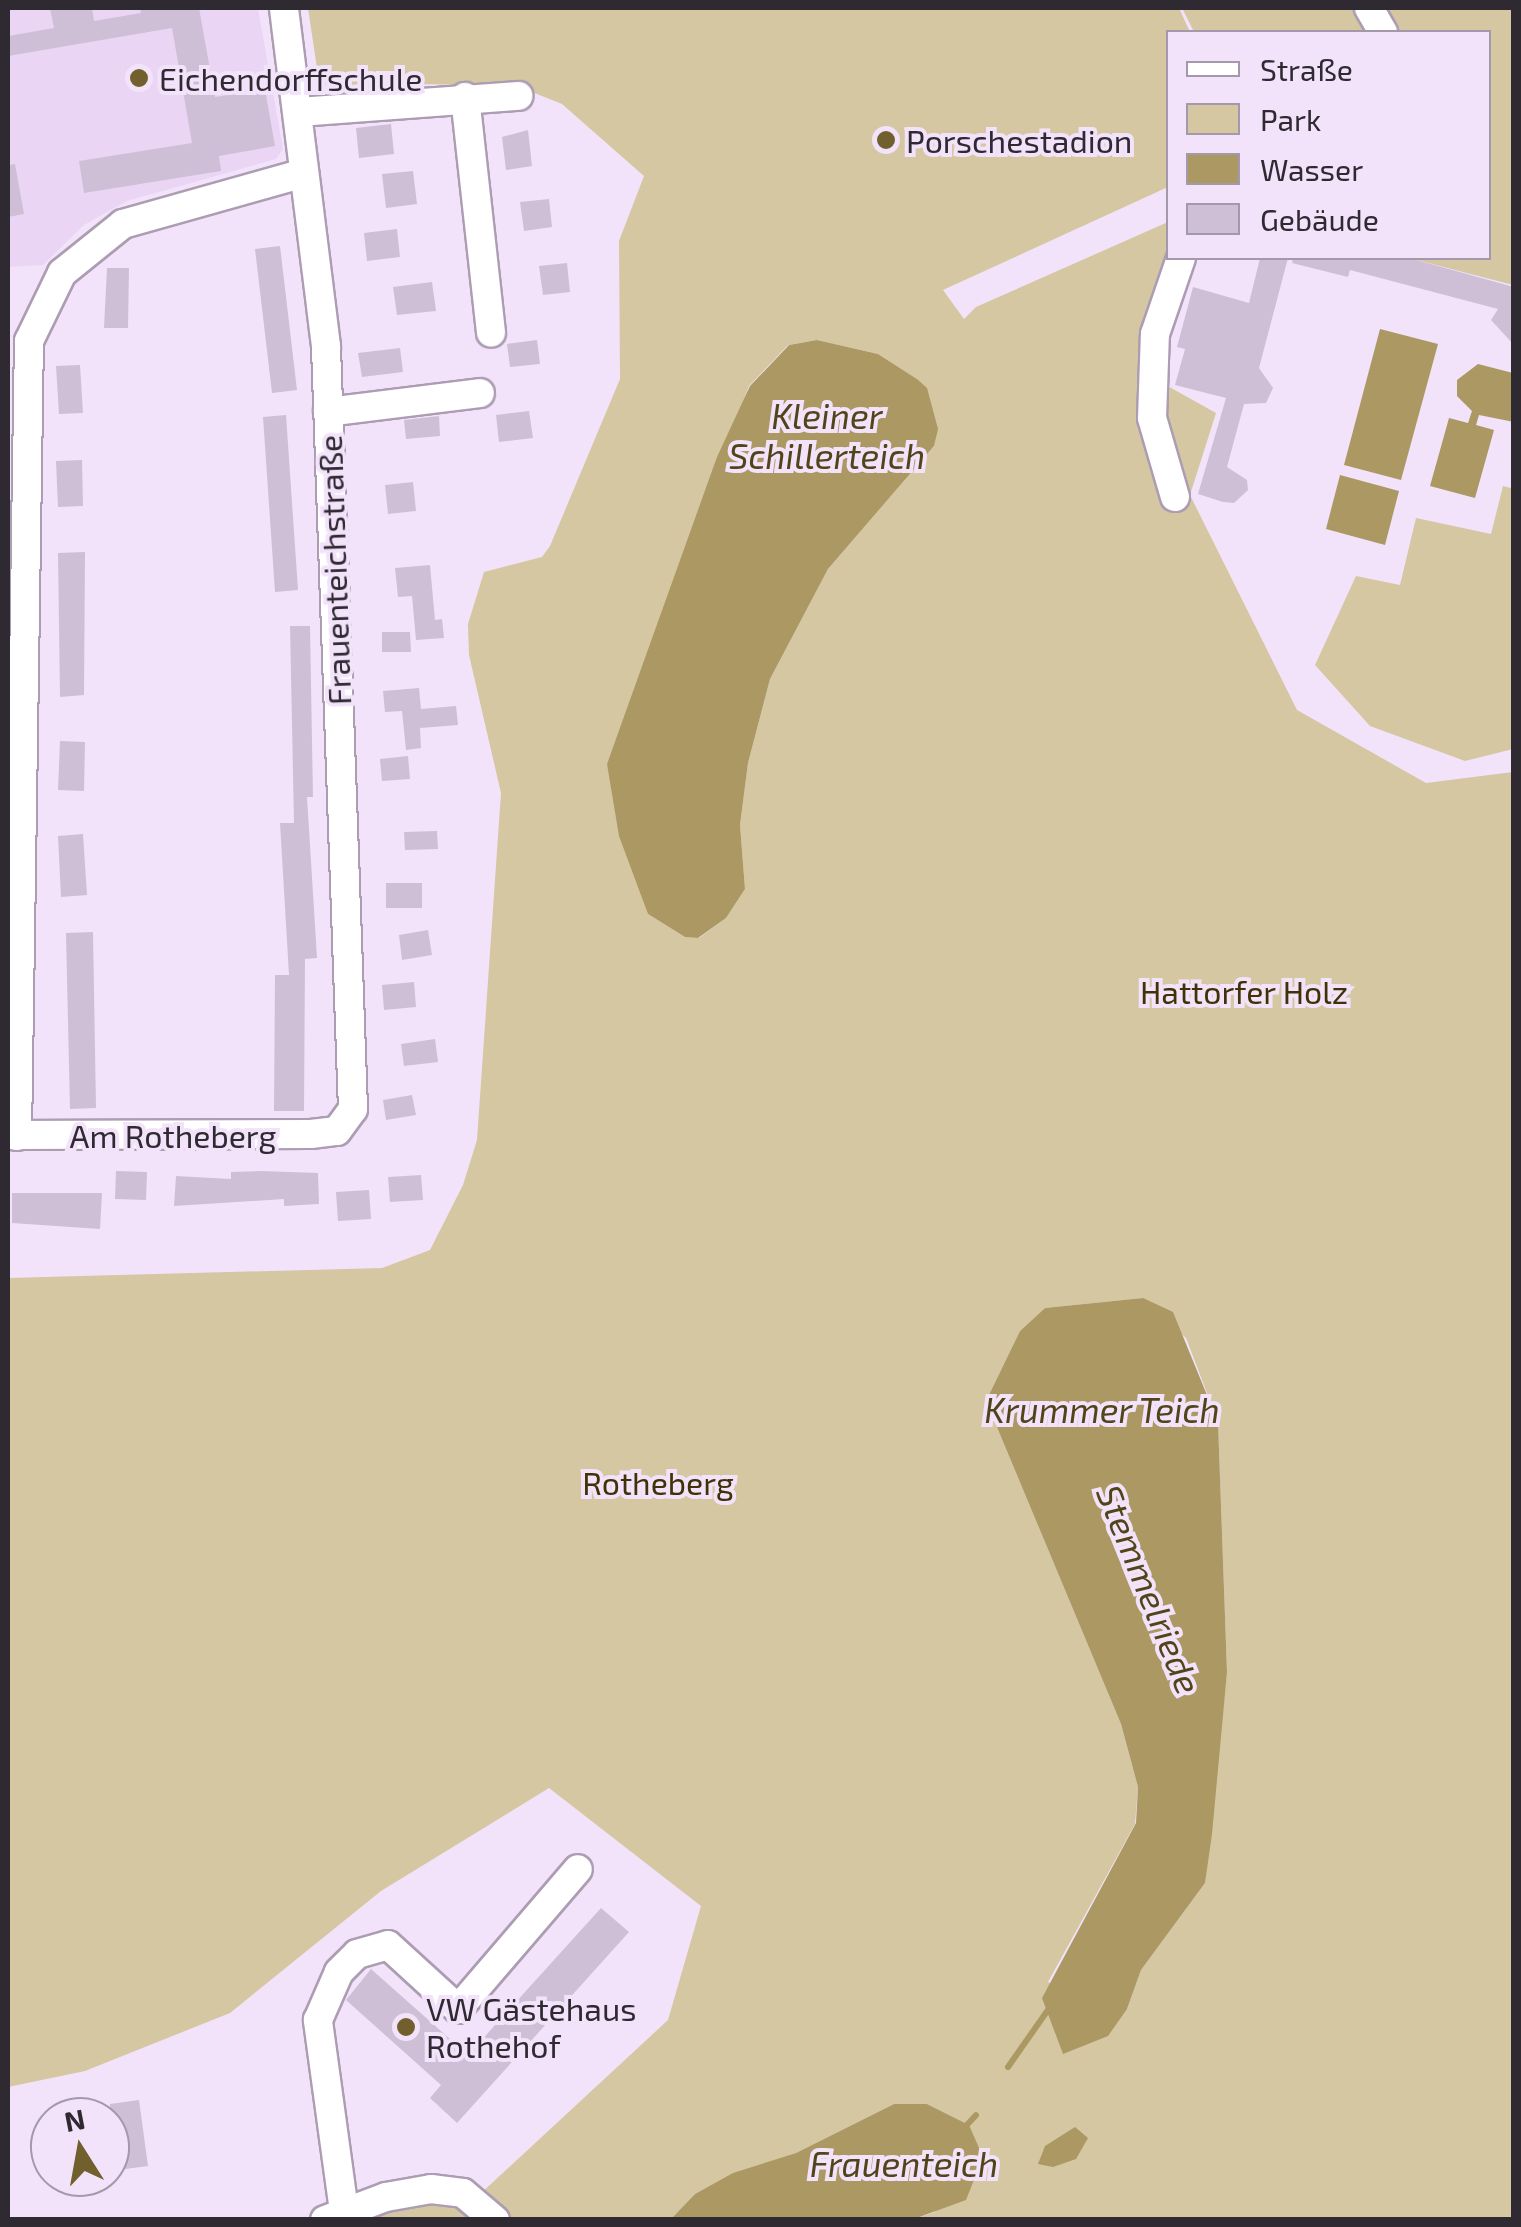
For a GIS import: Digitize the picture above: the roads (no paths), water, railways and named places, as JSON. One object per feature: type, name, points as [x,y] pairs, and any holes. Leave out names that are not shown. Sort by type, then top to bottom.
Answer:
[{"type":"street","name":"Frauenteichstraße","points":[[284,8],[299,112],[328,412],[352,1109],[338,1131]]},
{"type":"street","points":[[1370,8],[1382,30]]},
{"type":"street","points":[[299,112],[518,96]]},
{"type":"street","points":[[466,97],[491,333]]},
{"type":"street","points":[[12,1135],[29,341],[62,273],[123,224],[304,174]]},
{"type":"street","points":[[1175,498],[1152,418],[1155,334],[1180,260]]},
{"type":"street","points":[[328,412],[480,393]]},
{"type":"street","name":"Am Rotheberg","points":[[12,1135],[338,1131]]},
{"type":"street","points":[[495,2220],[463,2193],[431,2189],[335,2216],[318,2020],[339,1972],[357,1954],[388,1945],[458,2009],[578,1869]]},
{"type":"water","points":[[1380,329],[1438,344],[1401,480],[1344,465]]},
{"type":"water","name":"Kleiner Schillerteich","points":[[817,340],[878,354],[917,379],[927,388],[938,429],[934,446],[828,569],[770,679],[748,763],[740,825],[745,889],[726,918],[698,938],[685,937],[648,914],[619,836],[607,764],[717,457],[750,386],[789,345]]},
{"type":"water","points":[[1478,364],[1513,373],[1514,422],[1479,415],[1476,425],[1494,430],[1475,498],[1430,486],[1449,418],[1468,423],[1472,411],[1457,396],[1457,380]]},
{"type":"water","points":[[1340,475],[1399,491],[1385,545],[1326,529]]},
{"type":"water","name":"Krummer Teich","points":[[1143,1298],[1173,1312],[1218,1422],[1227,1672],[1212,1834],[1205,1883],[1141,1970],[1127,2009],[1108,2036],[1063,2054],[1042,1998],[1136,1823],[1138,1787],[1121,1724],[986,1401],[1020,1331],[1045,1308]]},
{"type":"water","name":"Frauenteich","points":[[894,2104],[927,2104],[969,2125],[983,2157],[966,2200],[914,2219],[671,2219],[695,2194],[733,2173],[796,2153]]},
{"type":"water","points":[[1075,2127],[1088,2138],[1076,2159],[1053,2167],[1038,2164],[1045,2146]]},
{"type":"waterway","name":"Stemmelriede","points":[[1008,2067],[1050,2007]]},
{"type":"waterway","name":"Stemmelriede","points":[[965,2127],[976,2115]]},
{"type":"place","name":"Eichendorffschule","points":[[139,78]]},
{"type":"place","name":"Porschestadion","points":[[886,140]]},
{"type":"place","name":"VW Gästehaus Rothehof","points":[[406,2027]]},
{"type":"park label","name":"Hattorfer Holz","points":[[1244,991]]},
{"type":"park label","name":"Rotheberg","points":[[658,1482]]}]
